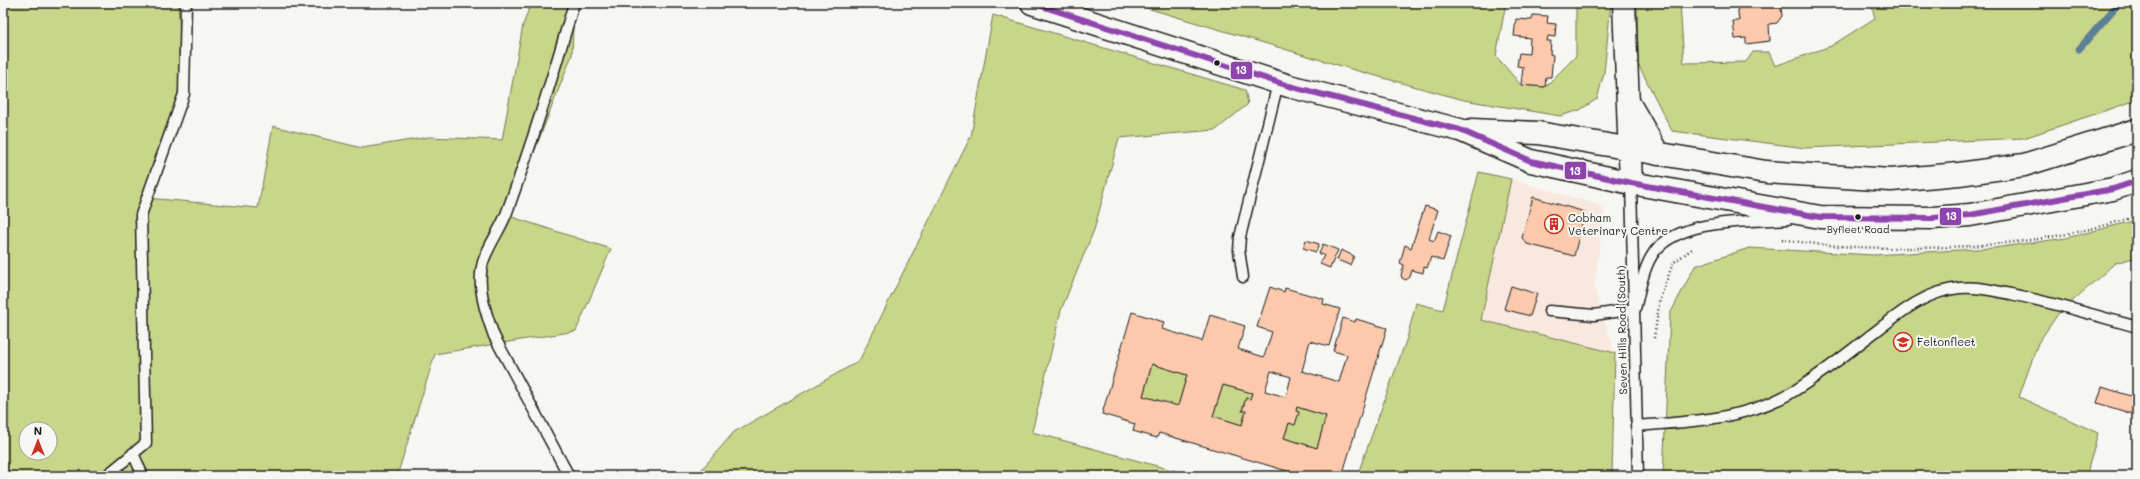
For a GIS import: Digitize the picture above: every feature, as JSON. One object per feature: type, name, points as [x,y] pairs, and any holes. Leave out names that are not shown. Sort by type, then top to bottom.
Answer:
[{"type":"main road","points":[[1032,3],[1278,83],[1460,130],[1531,161],[1631,183],[1820,217],[1933,218],[1970,215],[2113,189],[2137,181]]},
{"type":"main road","points":[[1624,3],[1631,183]]},
{"type":"main road","points":[[1629,102],[1658,154]]},
{"type":"main road","points":[[1460,130],[1538,133],[1766,172],[1891,180],[1959,174],[2024,165],[2137,130]]},
{"type":"lane","points":[[106,476],[146,443],[141,215],[184,94],[186,3]]},
{"type":"lane","points":[[569,476],[494,336],[486,312],[482,289],[483,262],[506,213],[551,84],[574,3]]},
{"type":"lane","points":[[1243,277],[1239,250],[1240,237],[1278,83]]},
{"type":"lane","name":"Seven Hills Road (South)","points":[[1631,183],[1638,476]]},
{"type":"lane","points":[[1549,311],[1594,315],[1635,308],[1645,273],[1654,252],[1664,243],[1686,230],[1728,223],[1820,217]]},
{"type":"lane","points":[[1636,426],[1719,418],[1757,408],[1789,394],[1910,305],[1935,294],[1960,288],[1980,288],[2054,303],[2137,327]]},
{"type":"lane","points":[[134,453],[143,476]]},
{"type":"path","points":[[1778,238],[1823,246],[1863,248],[1941,248],[2016,243],[2065,236],[2137,216]]},
{"type":"path","points":[[1654,344],[1660,299],[1673,263],[1697,246]]},
{"type":"shaded area","points":[[1511,179],[1605,207],[1594,288],[1615,353],[1481,320]]},
{"type":"green space","points":[[3,3],[178,3],[184,94],[147,198],[258,208],[273,126],[362,148],[429,137],[502,140],[523,25],[531,3],[574,3],[572,55],[509,216],[611,249],[576,331],[435,354],[397,476],[3,476]]},
{"type":"green space","points":[[1130,3],[1506,3],[1496,56],[1521,85],[1545,87],[1576,56],[1576,3],[1611,3],[1604,73],[1597,99],[1580,110],[1560,116],[1464,100],[1358,71]]},
{"type":"green space","points":[[1637,3],[1680,3],[1684,63],[1746,62],[1753,52],[1769,52],[1775,66],[1831,46],[1875,18],[1871,3],[2137,3],[2137,100],[2024,138],[1806,148],[1672,131],[1638,64]]},
{"type":"green space","points":[[993,15],[1245,90],[1248,104],[1216,130],[1119,138],[1094,230],[1061,310],[1032,432],[1194,476],[696,476],[734,432],[859,361],[971,136]]},
{"type":"green space","points":[[1479,172],[1511,179],[1481,320],[1615,353],[1612,476],[1357,476],[1407,338],[1416,303],[1443,310]]},
{"type":"green space","name":"Feltonfleet","points":[[2137,220],[2137,257],[2115,263],[2058,314],[2038,343],[2019,397],[2098,433],[2087,473],[2095,476],[1663,476],[1670,314],[1695,266],[1749,248],[1873,255],[1994,248],[2066,238]]},
{"type":"green space","points":[[1152,364],[1187,375],[1178,406],[1143,396]]},
{"type":"green space","points":[[1223,385],[1252,393],[1250,399],[1246,398],[1242,410],[1246,411],[1242,425],[1213,416]]},
{"type":"green space","points":[[1297,407],[1326,416],[1317,448],[1284,438],[1289,423],[1295,424],[1299,412],[1296,411]]},
{"type":"building","points":[[1737,3],[1776,3],[1781,8],[1782,16],[1777,23],[1769,24],[1770,41],[1746,44],[1746,38],[1735,39],[1733,21],[1739,21]]},
{"type":"building","points":[[1533,15],[1548,16],[1547,23],[1556,24],[1555,37],[1548,36],[1547,41],[1551,41],[1550,54],[1553,55],[1551,77],[1546,77],[1545,87],[1521,85],[1523,67],[1517,66],[1519,53],[1529,54],[1530,38],[1514,36],[1516,19],[1532,20]]},
{"type":"building","name":"Cobham Veterinary Centre","points":[[1533,197],[1585,212],[1574,256],[1527,244],[1522,238]]},
{"type":"building","points":[[1425,206],[1438,210],[1429,239],[1434,241],[1438,231],[1451,236],[1443,261],[1431,257],[1427,268],[1424,267],[1423,273],[1412,270],[1410,277],[1406,280],[1402,278],[1401,275],[1404,265],[1400,263],[1405,245],[1411,248]]},
{"type":"building","points":[[1306,240],[1319,244],[1316,252],[1303,248]]},
{"type":"building","points":[[1323,244],[1338,250],[1330,268],[1320,264],[1324,255],[1319,254]]},
{"type":"building","points":[[1341,250],[1354,256],[1350,265],[1337,260]]},
{"type":"building","points":[[1511,286],[1537,294],[1530,316],[1504,309]]},
{"type":"building","points":[[1270,287],[1284,292],[1285,288],[1324,299],[1323,304],[1340,309],[1329,346],[1310,341],[1302,371],[1339,382],[1347,355],[1333,351],[1343,318],[1355,322],[1356,319],[1387,328],[1342,476],[1323,472],[1321,476],[1304,476],[1159,433],[1157,438],[1133,431],[1135,424],[1102,414],[1132,312],[1164,322],[1162,329],[1202,341],[1210,315],[1245,326],[1238,349],[1264,357],[1272,332],[1257,327]],"holes":[[[1152,364],[1187,375],[1178,406],[1143,396]],[[1271,371],[1291,377],[1286,397],[1265,391]],[[1223,385],[1252,393],[1250,399],[1246,398],[1242,411],[1246,411],[1242,425],[1213,416]],[[1297,407],[1326,416],[1317,448],[1284,438],[1289,423],[1295,425],[1299,412],[1296,411]]]},
{"type":"building","points":[[2102,387],[2137,398],[2136,415],[2097,403]]},
{"type":"building","points":[[2137,456],[2137,476],[2132,476],[2133,471]]},
{"type":"waterway","points":[[2079,49],[2119,3]]},
{"type":"transit line","name":"13","points":[[1032,3],[1289,86],[1460,130],[1531,161],[1631,183],[1820,217],[1933,218],[1970,215],[2113,189],[2137,181]]},
{"type":"place","name":"Byfleet Road","points":[[1858,217]]},
{"type":"place","name":"Cobham Veterinary Centre","points":[[1554,224]]},
{"type":"place","name":"Feltonfleet","points":[[1903,342]]}]
